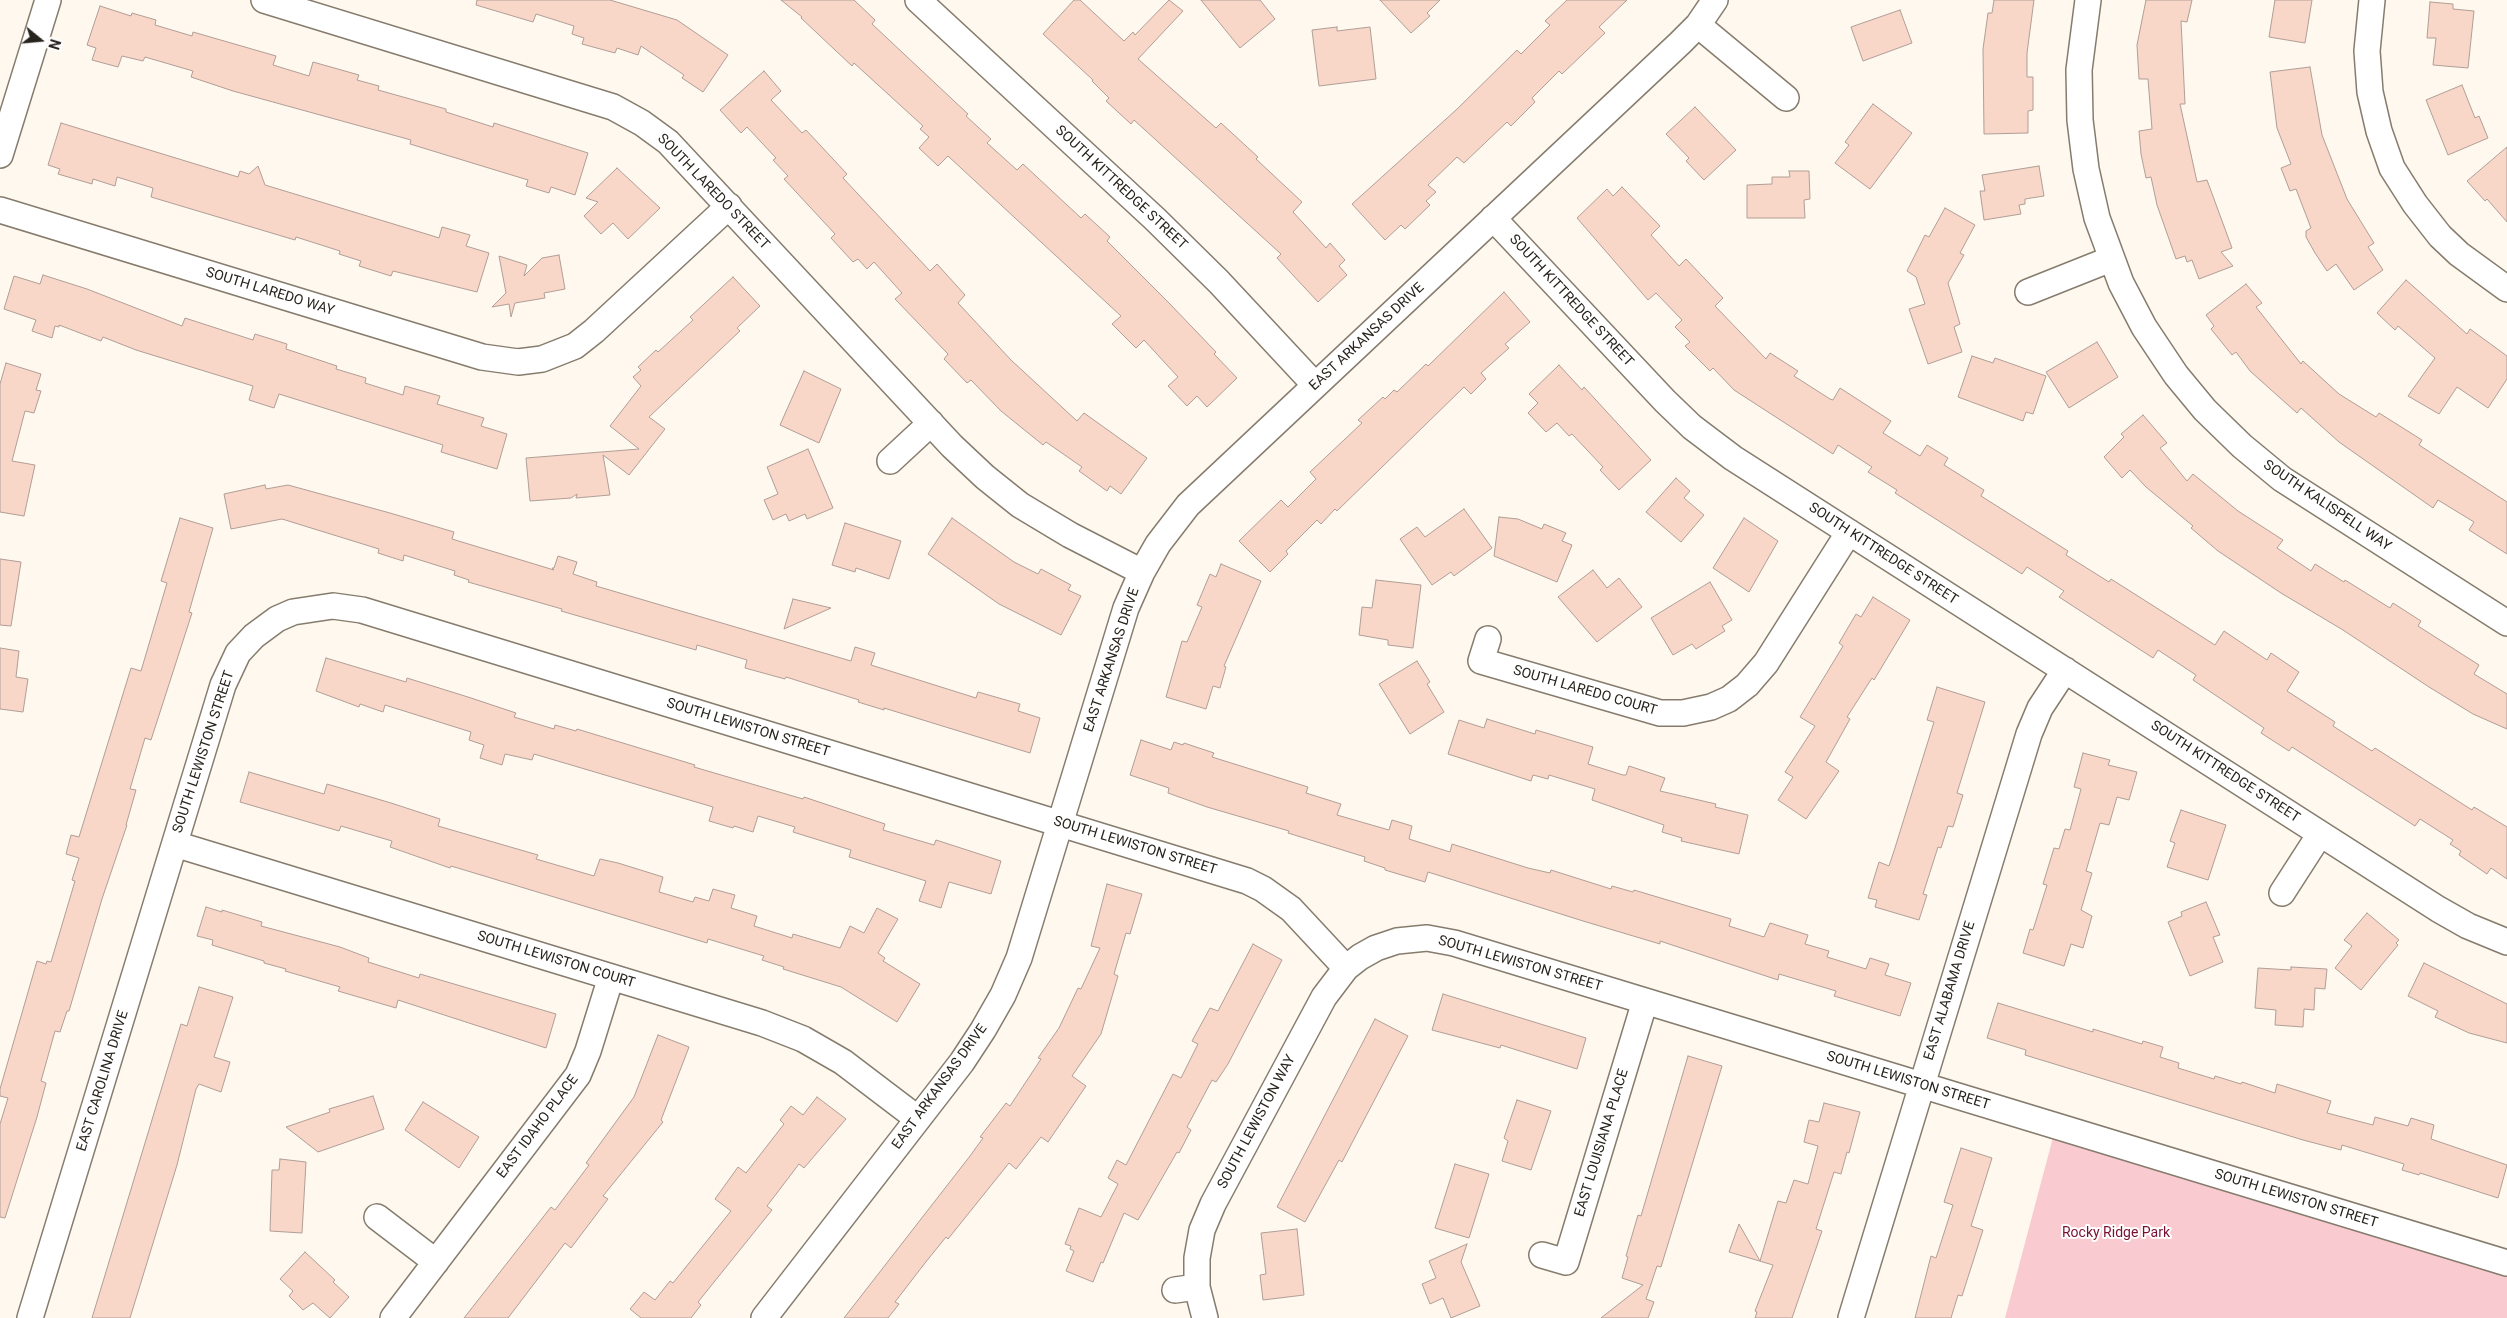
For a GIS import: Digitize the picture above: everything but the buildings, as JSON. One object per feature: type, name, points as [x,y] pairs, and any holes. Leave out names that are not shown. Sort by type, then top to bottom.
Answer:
[{"type":"street","points":[[0,155],[48,0]]},
{"type":"street","name":"SOUTH LAREDO STREET","points":[[264,0],[613,108],[642,123],[668,142],[931,423],[985,477],[1020,505],[1070,535],[1142,572]]},
{"type":"street","name":"SOUTH KITTREDGE STREET","points":[[918,0],[1156,219],[1315,385]]},
{"type":"street","name":"EAST ARKANSAS DRIVE","points":[[764,1318],[918,1119],[984,1030],[1003,995],[1019,958],[1126,608],[1142,572],[1158,544],[1188,505],[1698,25],[1715,0]]},
{"type":"street","name":"SOUTH KALISPELL WAY","points":[[2088,0],[2079,70],[2080,120],[2086,170],[2097,218],[2111,259],[2144,327],[2176,375],[2205,410],[2242,446],[2282,479],[2507,623]]},
{"type":"street","points":[[2372,0],[2367,51],[2370,92],[2379,131],[2392,168],[2414,204],[2440,236],[2459,254],[2507,289]]},
{"type":"street","points":[[1698,25],[1786,98]]},
{"type":"street","name":"SOUTH LAREDO WAY","points":[[0,210],[482,357],[518,362],[544,370],[594,331],[729,206]]},
{"type":"street","name":"SOUTH KITTREDGE STREET","points":[[1494,218],[1692,427],[1733,458],[2438,909],[2468,926],[2507,942]]},
{"type":"street","points":[[2028,292],[2111,259]]},
{"type":"street","points":[[890,461],[931,423]]},
{"type":"street","name":"SOUTH LAREDO COURT","points":[[1488,639],[1481,660],[1660,713],[1683,713],[1715,717],[1728,699],[1747,685],[1766,663],[1849,532]]},
{"type":"street","name":"SOUTH LEWISTON STREET","points":[[174,844],[230,668],[238,653],[273,611],[333,606],[362,610],[1247,881],[1263,888],[1291,909],[1346,968],[1376,948],[1398,941],[1427,938],[1454,943],[2507,1263]]},
{"type":"street","name":"EAST ALABAMA DRIVE","points":[[1851,1318],[2029,734],[2040,708],[2065,670]]},
{"type":"street","points":[[2282,893],[2320,834]]},
{"type":"street","name":"SOUTH LEWISTON COURT","points":[[174,844],[762,1023],[803,1039],[843,1062],[918,1119]]},
{"type":"street","name":"EAST CAROLINA DRIVE","points":[[30,1318],[174,844]]},
{"type":"street","name":"SOUTH LEWISTON WAY","points":[[1205,1318],[1186,1288],[1197,1258],[1202,1230],[1213,1204],[1324,997],[1346,968]]},
{"type":"street","name":"EAST IDAHO PLACE","points":[[392,1318],[578,1074],[588,1051],[610,976]]},
{"type":"street","name":"EAST LOUISIANA PLACE","points":[[1542,1254],[1566,1262],[1645,1001]]},
{"type":"street","points":[[378,1217],[436,1262]]},
{"type":"green space","name":"Rocky Ridge Park","points":[[2056,1126],[2507,1263],[2507,1318],[2005,1318]]}]
